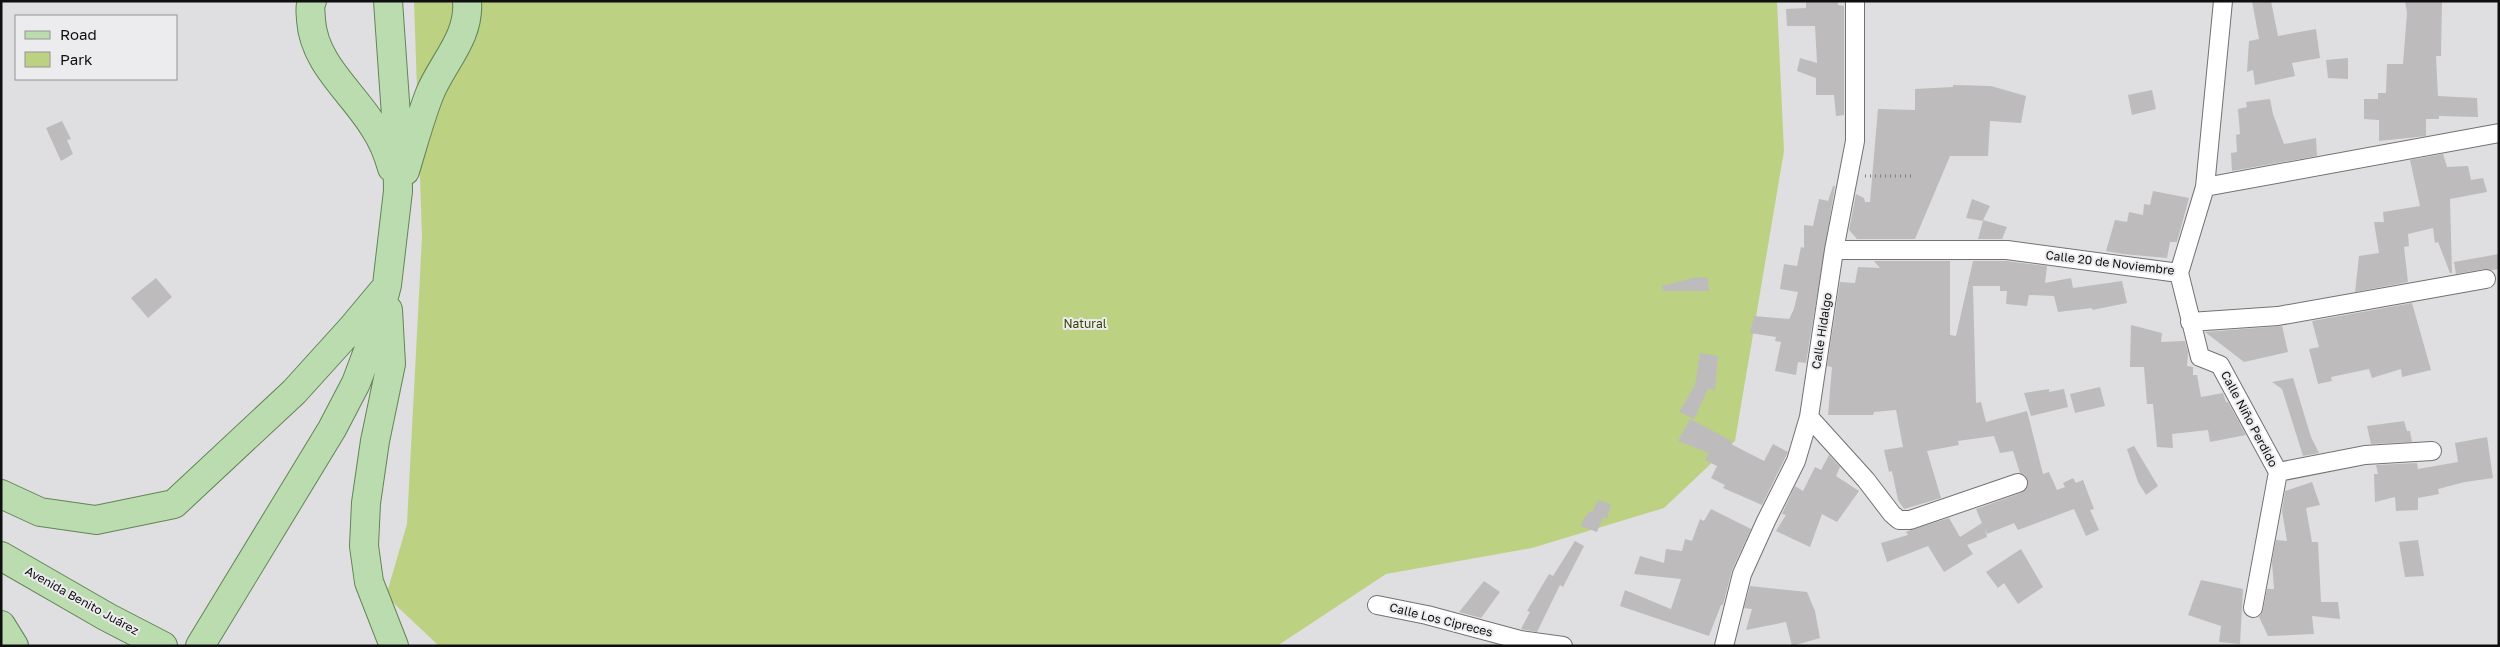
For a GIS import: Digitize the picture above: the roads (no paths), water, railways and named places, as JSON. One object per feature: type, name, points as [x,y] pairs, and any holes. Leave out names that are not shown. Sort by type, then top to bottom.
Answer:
[{"type":"main road","points":[[312,1],[312,26],[316,46],[327,67],[353,95],[376,129],[386,150],[398,191]]},
{"type":"main road","points":[[200,646],[332,429],[356,383],[374,335],[387,285],[398,191],[397,130],[388,1]]},
{"type":"main road","points":[[398,191],[431,92],[462,36],[468,11],[467,1]]},
{"type":"main road","points":[[1,494],[40,512],[96,520],[174,504],[294,392],[352,328],[387,285]]},
{"type":"main road","points":[[387,285],[391,364],[367,494],[364,546],[369,582],[394,646]]},
{"type":"main road","name":"Avenida Benito Juárez","points":[[1,556],[107,617],[163,646]]},
{"type":"main road","points":[[1,625],[14,646]]},
{"type":"street","name":"Calle Hidalgo","points":[[1724,646],[1742,574],[1796,462],[1809,417],[1834,250],[1855,141],[1855,1]]},
{"type":"street","points":[[2223,1],[2205,187],[2499,133]]},
{"type":"street","name":"Calle 20 de Noviembre","points":[[1834,250],[2007,250],[2179,273],[2205,187]]},
{"type":"street","name":"Calle Niño Perdido","points":[[2179,273],[2200,357],[2220,365],[2278,472],[2253,608]]},
{"type":"street","points":[[2190,322],[2278,316],[2486,279]]},
{"type":"street","points":[[1809,417],[1899,520],[1910,520],[2018,483]]},
{"type":"street","points":[[2278,472],[2365,455],[2432,451]]},
{"type":"street","name":"Calle Los Cipreces","points":[[1377,605],[1427,615],[1520,640],[1563,646]]},
{"type":"park label","name":"Natural","points":[[1085,324]]}]
